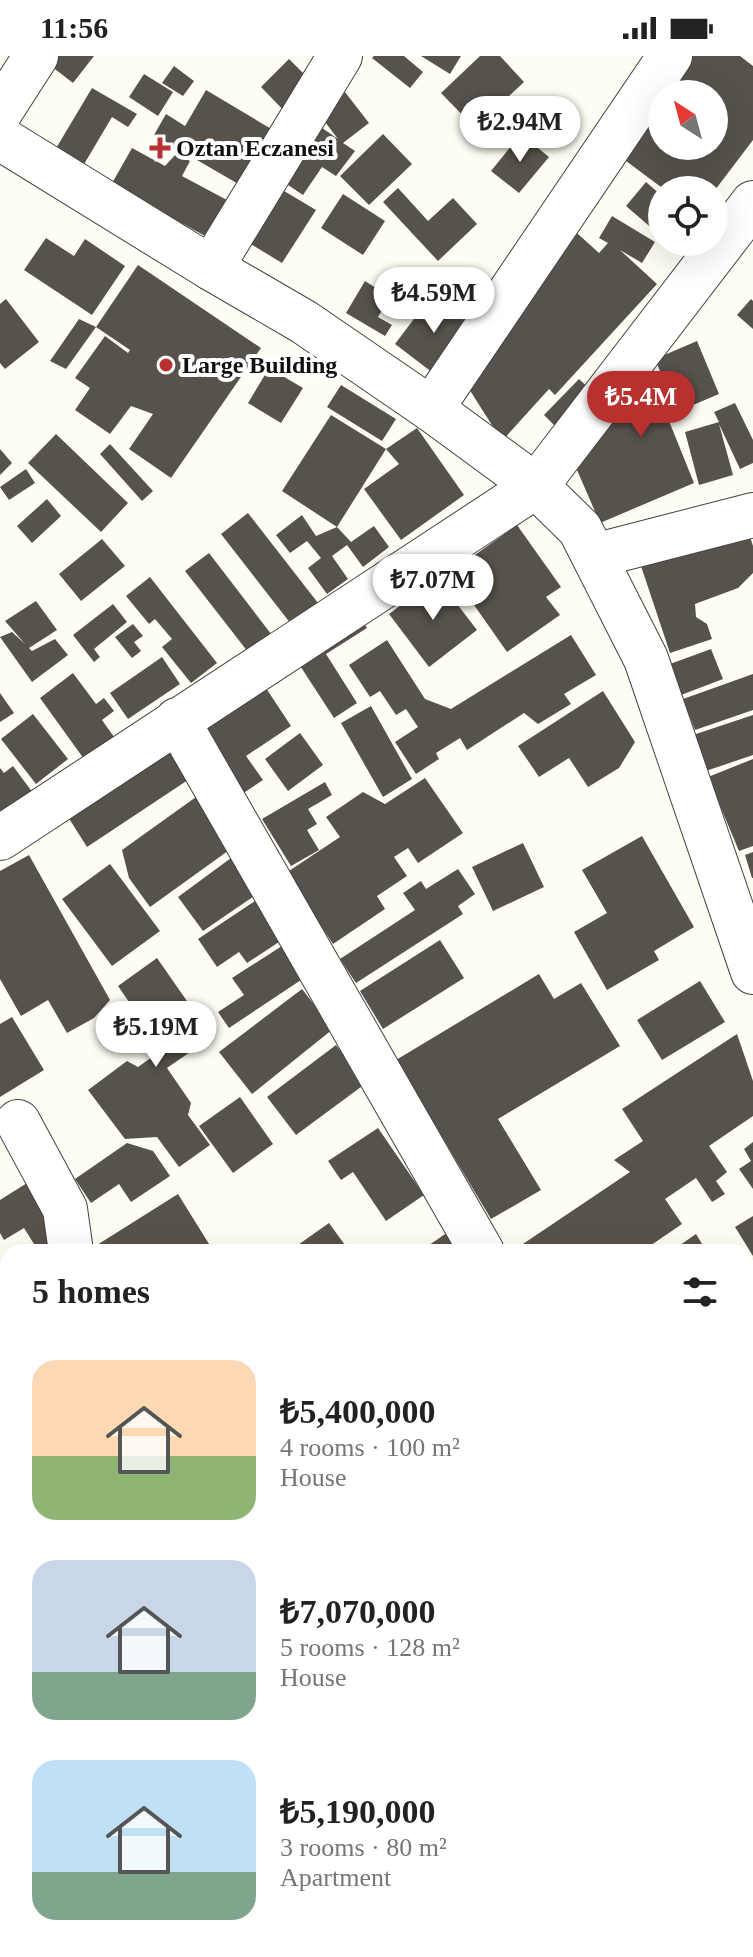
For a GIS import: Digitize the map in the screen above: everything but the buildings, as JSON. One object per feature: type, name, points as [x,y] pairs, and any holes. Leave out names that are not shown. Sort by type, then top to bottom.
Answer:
[{"type":"street","points":[[0,112],[36,56]]},
{"type":"street","points":[[211,268],[340,56]]},
{"type":"street","points":[[431,409],[670,56]]},
{"type":"street","points":[[10,157],[304,322],[536,486],[580,529],[646,659],[753,972]]},
{"type":"street","points":[[0,838],[536,486],[753,203]]},
{"type":"street","points":[[594,556],[753,515]]},
{"type":"street","points":[[177,720],[477,1244]]},
{"type":"street","points":[[18,1122],[65,1209],[70,1244]]},
{"type":"place","name":"Oztan Eczanesi","points":[[160,148]]},
{"type":"place","name":"Large Building","points":[[166,365]]}]
